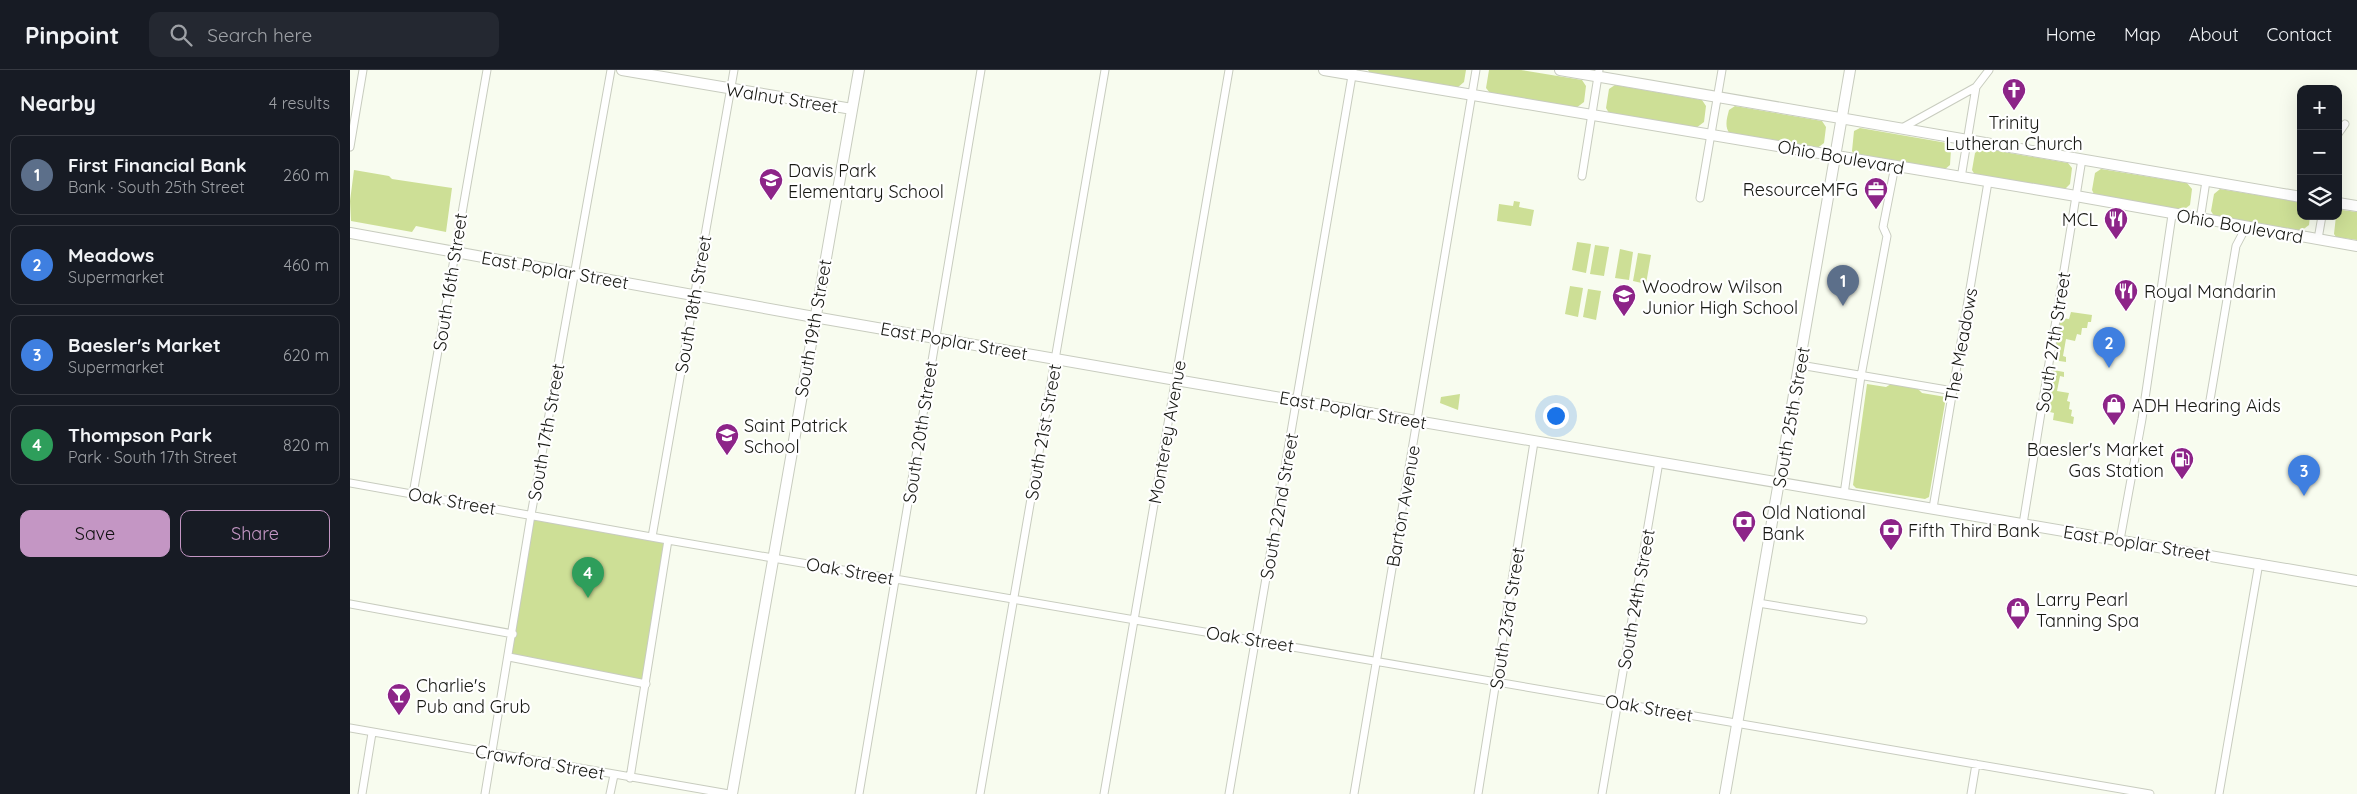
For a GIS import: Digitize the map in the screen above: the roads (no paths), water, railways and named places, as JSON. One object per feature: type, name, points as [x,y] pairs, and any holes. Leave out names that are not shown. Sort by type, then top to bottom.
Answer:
[{"type":"street","points":[[350,147],[363,70]]},
{"type":"street","name":"South 16th Street","points":[[413,494],[487,70]]},
{"type":"street","name":"South 17th Street","points":[[485,794],[513,634],[531,515],[611,70]]},
{"type":"street","name":"Walnut Street","points":[[622,70],[852,109]]},
{"type":"street","name":"South 18th Street","points":[[652,537],[734,70]]},
{"type":"street","name":"South 19th Street","points":[[731,794],[858,70]]},
{"type":"street","name":"South 20th Street","points":[[858,794],[981,70]]},
{"type":"street","name":"South 21st Street","points":[[980,794],[1105,70]]},
{"type":"street","name":"Monterey Avenue","points":[[1104,794],[1228,70]]},
{"type":"street","name":"Ohio Boulevard","points":[[1324,70],[1353,72],[1592,116],[2076,196],[2200,220],[2357,246]]},
{"type":"street","name":"Barton Avenue","points":[[1354,794],[1476,70]]},
{"type":"street","points":[[1560,70],[1598,73],[1718,97],[2297,196]]},
{"type":"street","points":[[1700,198],[1722,70]]},
{"type":"street","name":"South 25th Street","points":[[1725,794],[1739,723],[1850,70]]},
{"type":"street","points":[[1902,128],[1976,87],[1989,70]]},
{"type":"street","name":"South 22nd Street","points":[[1229,794],[1353,72]]},
{"type":"street","points":[[1582,176],[1598,73]]},
{"type":"street","points":[[1961,178],[1976,87]]},
{"type":"street","points":[[2341,130],[2345,124]]},
{"type":"street","name":"South 27th Street","points":[[2023,524],[2082,159]]},
{"type":"street","points":[[1844,494],[1861,376],[1887,236],[1883,227],[1894,166]]},
{"type":"street","points":[[2200,220],[2206,181]]},
{"type":"street","name":"The Meadows","points":[[1933,508],[1988,182]]},
{"type":"street","points":[[2342,204],[2357,206]]},
{"type":"street","points":[[2120,540],[2142,418],[2172,215]]},
{"type":"street","points":[[2318,239],[2321,220]]},
{"type":"street","points":[[2210,400],[2236,246],[2246,227]]},
{"type":"street","name":"East Poplar Street","points":[[350,233],[814,317],[1418,422],[2260,563],[2357,581]]},
{"type":"street","points":[[1800,365],[1953,391]]},
{"type":"street","name":"South 23rd Street","points":[[1478,794],[1498,681],[1534,442]]},
{"type":"street","name":"South 24th Street","points":[[1602,794],[1659,462]]},
{"type":"street","name":"Oak Street","points":[[350,483],[668,540],[2150,794]]},
{"type":"street","points":[[630,778],[668,540]]},
{"type":"street","points":[[2219,794],[2260,563]]},
{"type":"street","points":[[1758,603],[1863,620]]},
{"type":"street","points":[[350,604],[513,634]]},
{"type":"street","points":[[509,657],[646,684]]},
{"type":"street","name":"Crawford Street","points":[[350,728],[731,794]]},
{"type":"street","points":[[362,794],[372,733]]},
{"type":"street","points":[[1971,794],[1976,764]]},
{"type":"street","points":[[610,794],[614,775]]},
{"type":"place","name":"Trinity Lutheran Church","points":[[2014,111]]},
{"type":"place","name":"Davis Park Elementary School","points":[[771,201]]},
{"type":"place","name":"ResourceMFG","points":[[1876,210]]},
{"type":"place","name":"MCL","points":[[2116,240]]},
{"type":"place","name":"First Financial Bank","points":[[1843,306]]},
{"type":"place","name":"Royal Mandarin","points":[[2126,312]]},
{"type":"place","name":"Woodrow Wilson Junior High School","points":[[1624,317]]},
{"type":"place","name":"Meadows","points":[[2109,368]]},
{"type":"place","name":"ADH Hearing Aids","points":[[2114,426]]},
{"type":"place","name":"Saint Patrick School","points":[[727,456]]},
{"type":"place","name":"Baesler's Market Gas Station","points":[[2182,480]]},
{"type":"place","name":"Baesler's Market","points":[[2304,496]]},
{"type":"place","name":"Old National Bank","points":[[1744,543]]},
{"type":"place","name":"Fifth Third Bank","points":[[1891,551]]},
{"type":"place","name":"Thompson Park","points":[[588,598]]},
{"type":"place","name":"Larry Pearl Tanning Spa","points":[[2018,630]]},
{"type":"place","name":"Charlie's Pub and Grub","points":[[399,716]]}]
